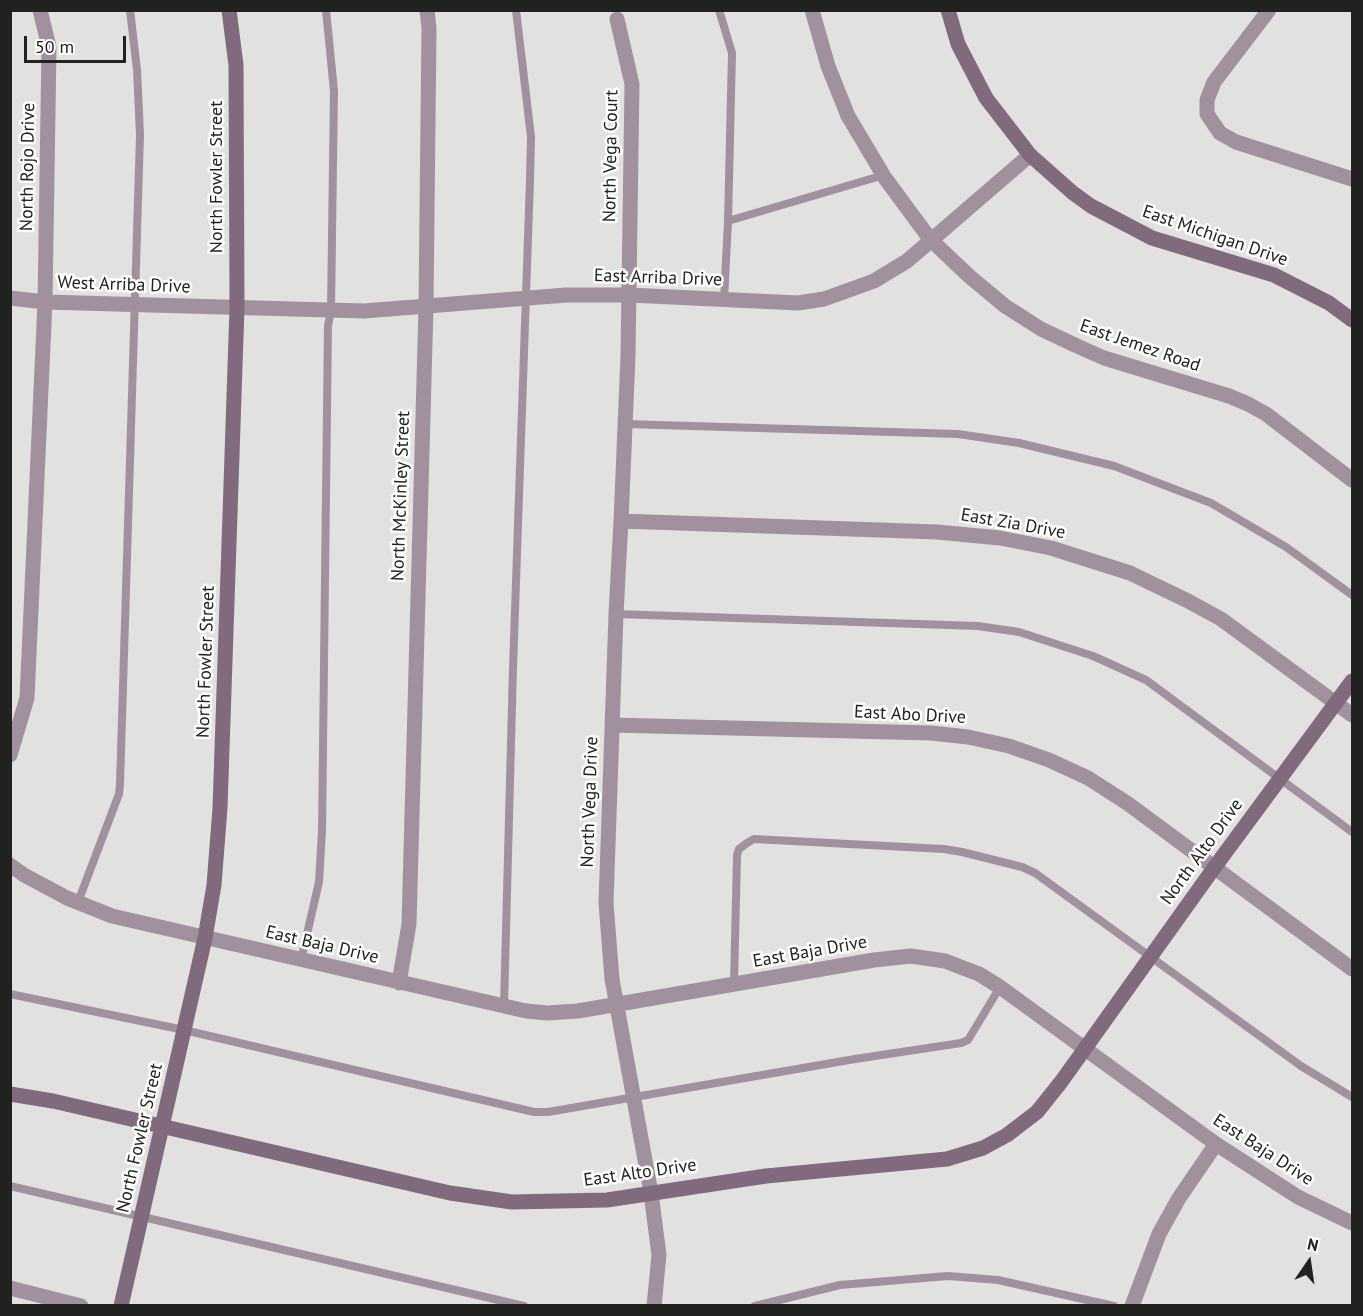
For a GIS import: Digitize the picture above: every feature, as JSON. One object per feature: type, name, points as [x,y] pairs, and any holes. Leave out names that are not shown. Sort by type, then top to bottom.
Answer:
[{"type":"street","name":"North Rojo Drive","points":[[10,755],[27,698],[45,302],[49,47],[39,10]]},
{"type":"street","name":"North Fowler Street","points":[[121,1305],[205,938],[214,885],[220,808],[237,308],[236,65],[229,10]]},
{"type":"street","name":"North McKinley Street","points":[[399,983],[409,924],[426,307],[429,28],[427,10]]},
{"type":"street","name":"East Jemez Road","points":[[812,10],[828,66],[848,116],[884,175],[930,239],[969,276],[1005,306],[1041,329],[1104,358],[1229,396],[1248,404],[1266,414],[1353,480]]},
{"type":"street","name":"East Michigan Drive","points":[[948,10],[958,44],[986,98],[1030,155],[1073,193],[1114,219],[1152,238],[1274,275],[1329,303],[1353,320]]},
{"type":"street","points":[[1269,10],[1214,82],[1207,100],[1207,114],[1220,133],[1236,142],[1353,179]]},
{"type":"street","name":"North Vega Court","points":[[617,19],[632,84],[629,295]]},
{"type":"street","name":"East Arriba Drive","points":[[237,308],[331,310],[426,307],[525,297],[629,295],[798,303],[824,299],[874,281],[907,261],[1030,155]]},
{"type":"street","name":"North Vega Drive","points":[[629,295],[606,903],[608,942],[616,1005],[651,1193],[659,1255],[654,1305]]},
{"type":"street","name":"West Arriba Drive","points":[[10,298],[45,302],[237,308]]},
{"type":"street","name":"East Zia Drive","points":[[621,521],[937,532],[1000,538],[1051,548],[1130,573],[1221,619],[1353,715]]},
{"type":"street","name":"North Alto Drive","points":[[1086,1048],[1214,868],[1353,681]]},
{"type":"street","name":"East Abo Drive","points":[[612,725],[931,733],[968,737],[1009,746],[1049,760],[1088,778],[1127,803],[1353,969]]},
{"type":"street","name":"East Baja Drive","points":[[10,865],[24,875],[112,916],[526,1011],[547,1013],[578,1011],[874,960],[911,956],[963,966],[1000,987],[1216,1144],[1298,1197],[1353,1223]]},
{"type":"street","name":"East Alto Drive","points":[[10,1094],[53,1101],[473,1197],[512,1202],[562,1203],[607,1200],[766,1176],[947,1159],[983,1148],[1007,1135],[1037,1112],[1086,1048]]},
{"type":"street","points":[[1132,1305],[1158,1234],[1179,1198],[1216,1144]]},
{"type":"street","points":[[10,1288],[81,1305]]},
{"type":"lane","points":[[78,902],[119,794],[120,784],[140,135],[137,70],[130,10]]},
{"type":"lane","points":[[301,960],[319,882],[322,831],[328,326],[331,310],[334,91],[326,10]]},
{"type":"lane","points":[[504,1006],[531,137],[516,10]]},
{"type":"lane","points":[[718,10],[732,53],[724,300]]},
{"type":"lane","points":[[728,221],[884,175]]},
{"type":"lane","points":[[625,424],[958,434],[1019,443],[1114,466],[1211,503],[1287,547],[1353,595]]},
{"type":"lane","points":[[616,614],[978,626],[1019,633],[1093,656],[1146,680],[1353,832]]},
{"type":"lane","points":[[734,984],[736,855],[738,849],[754,839],[944,849],[1015,865],[1035,873],[1301,1066],[1353,1097]]},
{"type":"lane","points":[[10,994],[184,1030],[534,1112],[548,1112],[632,1096],[961,1043],[968,1040],[1000,987]]},
{"type":"lane","points":[[10,1186],[524,1305]]},
{"type":"lane","points":[[755,1305],[840,1286],[948,1276],[998,1280],[1114,1305]]}]
